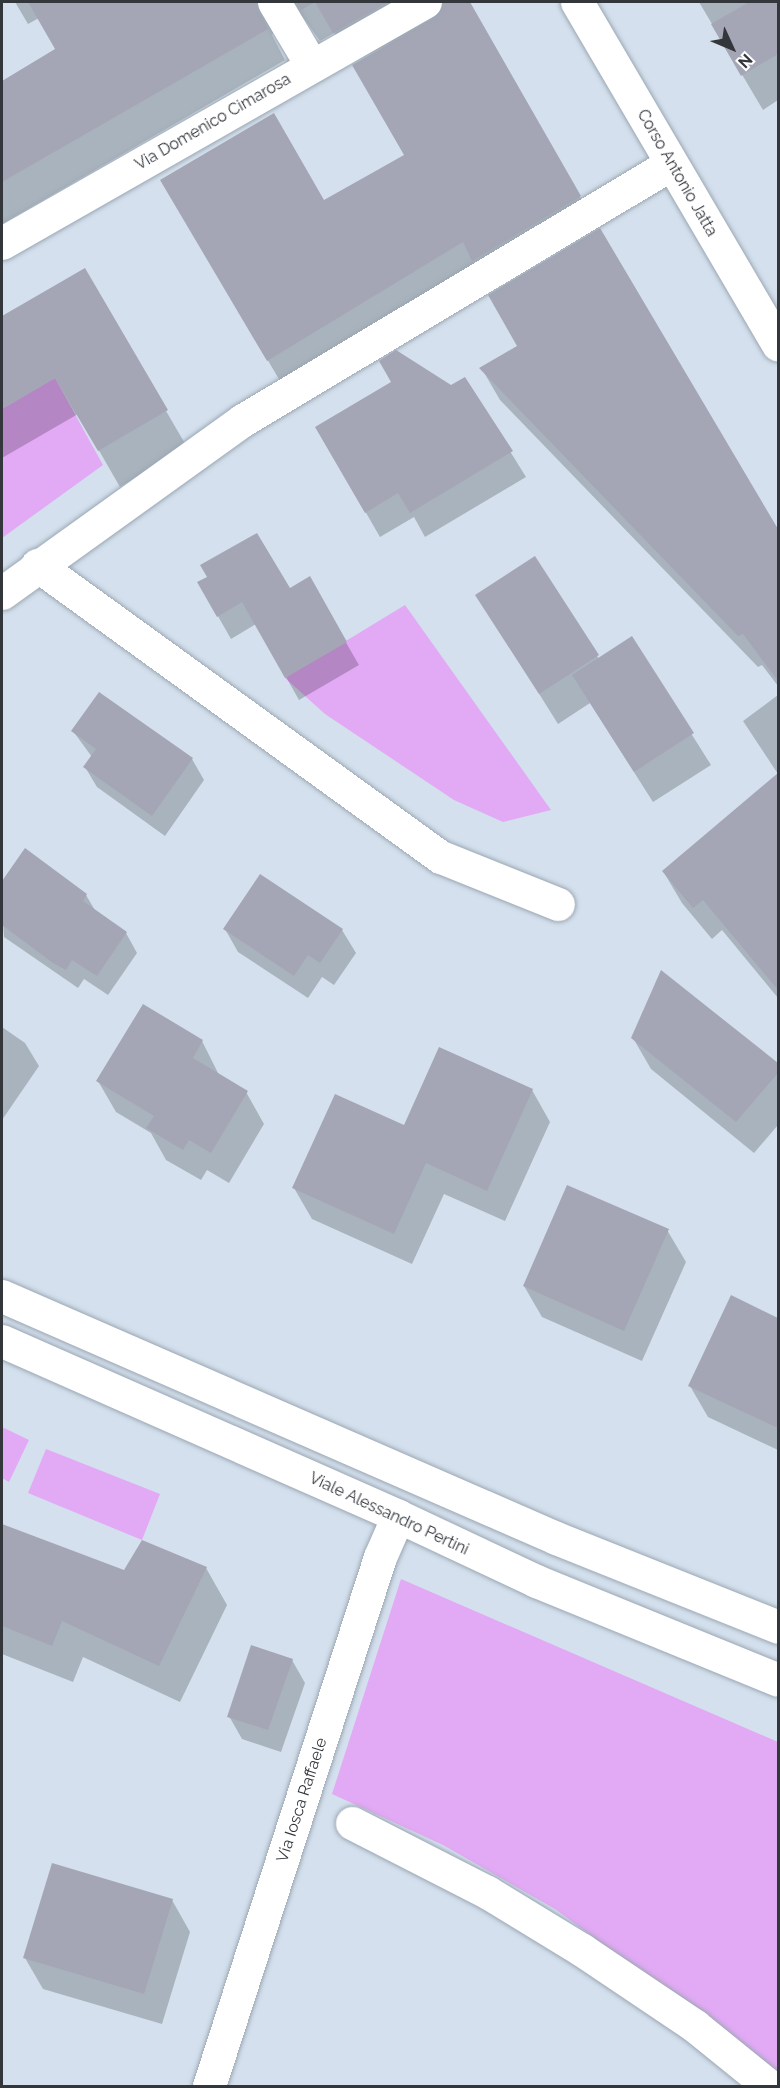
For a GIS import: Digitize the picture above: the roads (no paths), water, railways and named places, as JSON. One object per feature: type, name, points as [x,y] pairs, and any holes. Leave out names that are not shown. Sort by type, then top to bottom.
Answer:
[{"type":"street","points":[[274,2],[312,66]]},
{"type":"street","name":"Via Domenico Cimarosa","points":[[2,243],[425,2]]},
{"type":"street","name":"Corso Antonio Jatta","points":[[577,2],[670,164],[778,344]]},
{"type":"street","points":[[2,593],[37,565],[243,420],[670,164]]},
{"type":"street","points":[[37,565],[441,857],[558,904]]},
{"type":"street","points":[[2,1296],[536,1530],[778,1627]]},
{"type":"street","name":"Viale Alessandro Pertini","points":[[2,1341],[398,1516],[536,1581],[778,1680]]},
{"type":"street","name":"Via Iosca Raffaele","points":[[209,2086],[376,1569],[398,1516]]},
{"type":"street","points":[[352,1823],[487,1892],[582,1950],[695,2026],[769,2086]]}]
